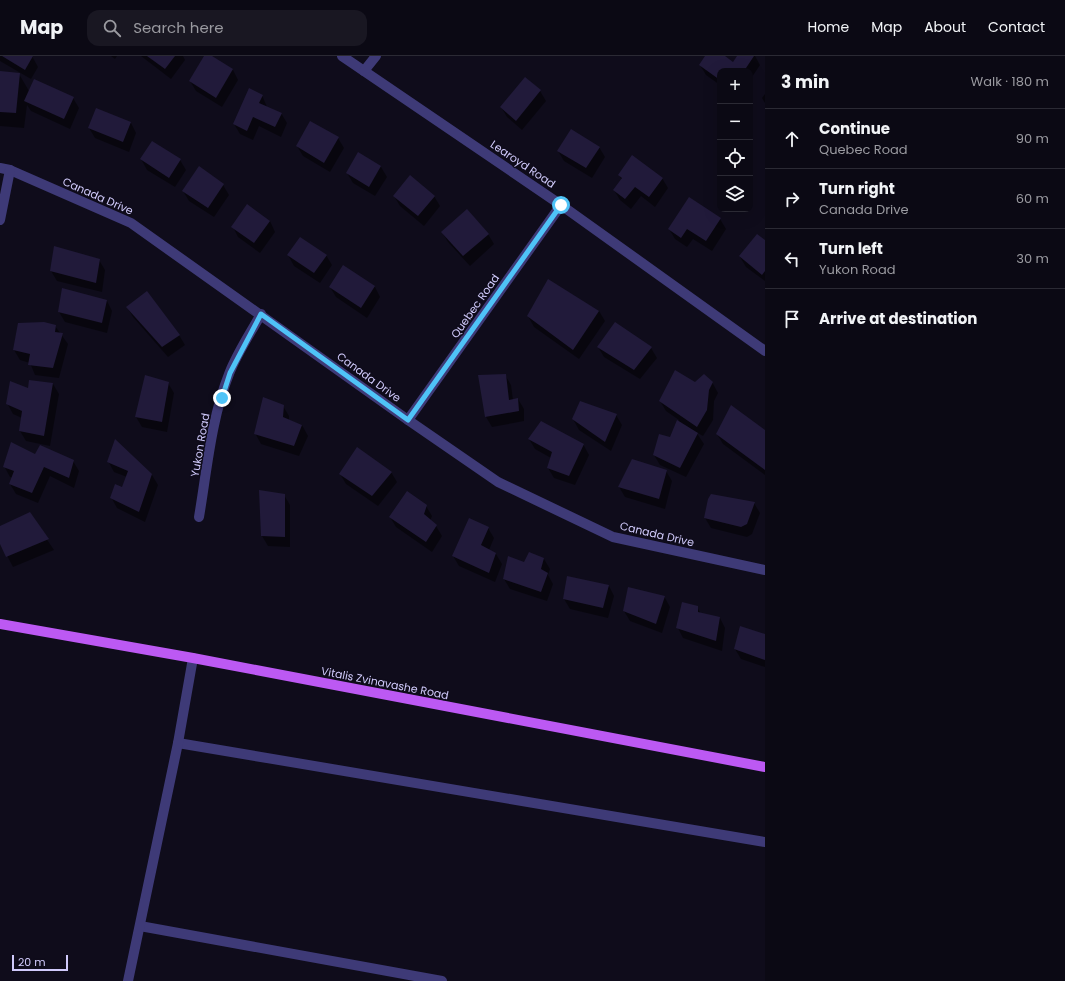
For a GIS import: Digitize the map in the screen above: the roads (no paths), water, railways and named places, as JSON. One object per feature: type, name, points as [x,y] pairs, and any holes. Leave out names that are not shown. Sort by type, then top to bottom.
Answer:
[{"type":"main road","name":"Vitalis Zvinavashe Road","points":[[0,624],[192,658],[765,767]]},
{"type":"street","name":"Learoyd Road","points":[[342,56],[561,205],[765,351]]},
{"type":"street","points":[[364,71],[376,56]]},
{"type":"street","points":[[0,220],[5,169]]},
{"type":"street","name":"Canada Drive","points":[[5,169],[131,223],[408,420],[498,482],[613,537],[765,570]]},
{"type":"street","name":"Quebec Road","points":[[408,420],[561,205]]},
{"type":"street","name":"Yukon Road","points":[[199,517],[215,424],[222,398],[230,373],[261,314]]},
{"type":"street","points":[[128,981],[178,743],[192,658]]},
{"type":"street","points":[[178,743],[765,842]]},
{"type":"street","points":[[140,926],[442,981]]}]
